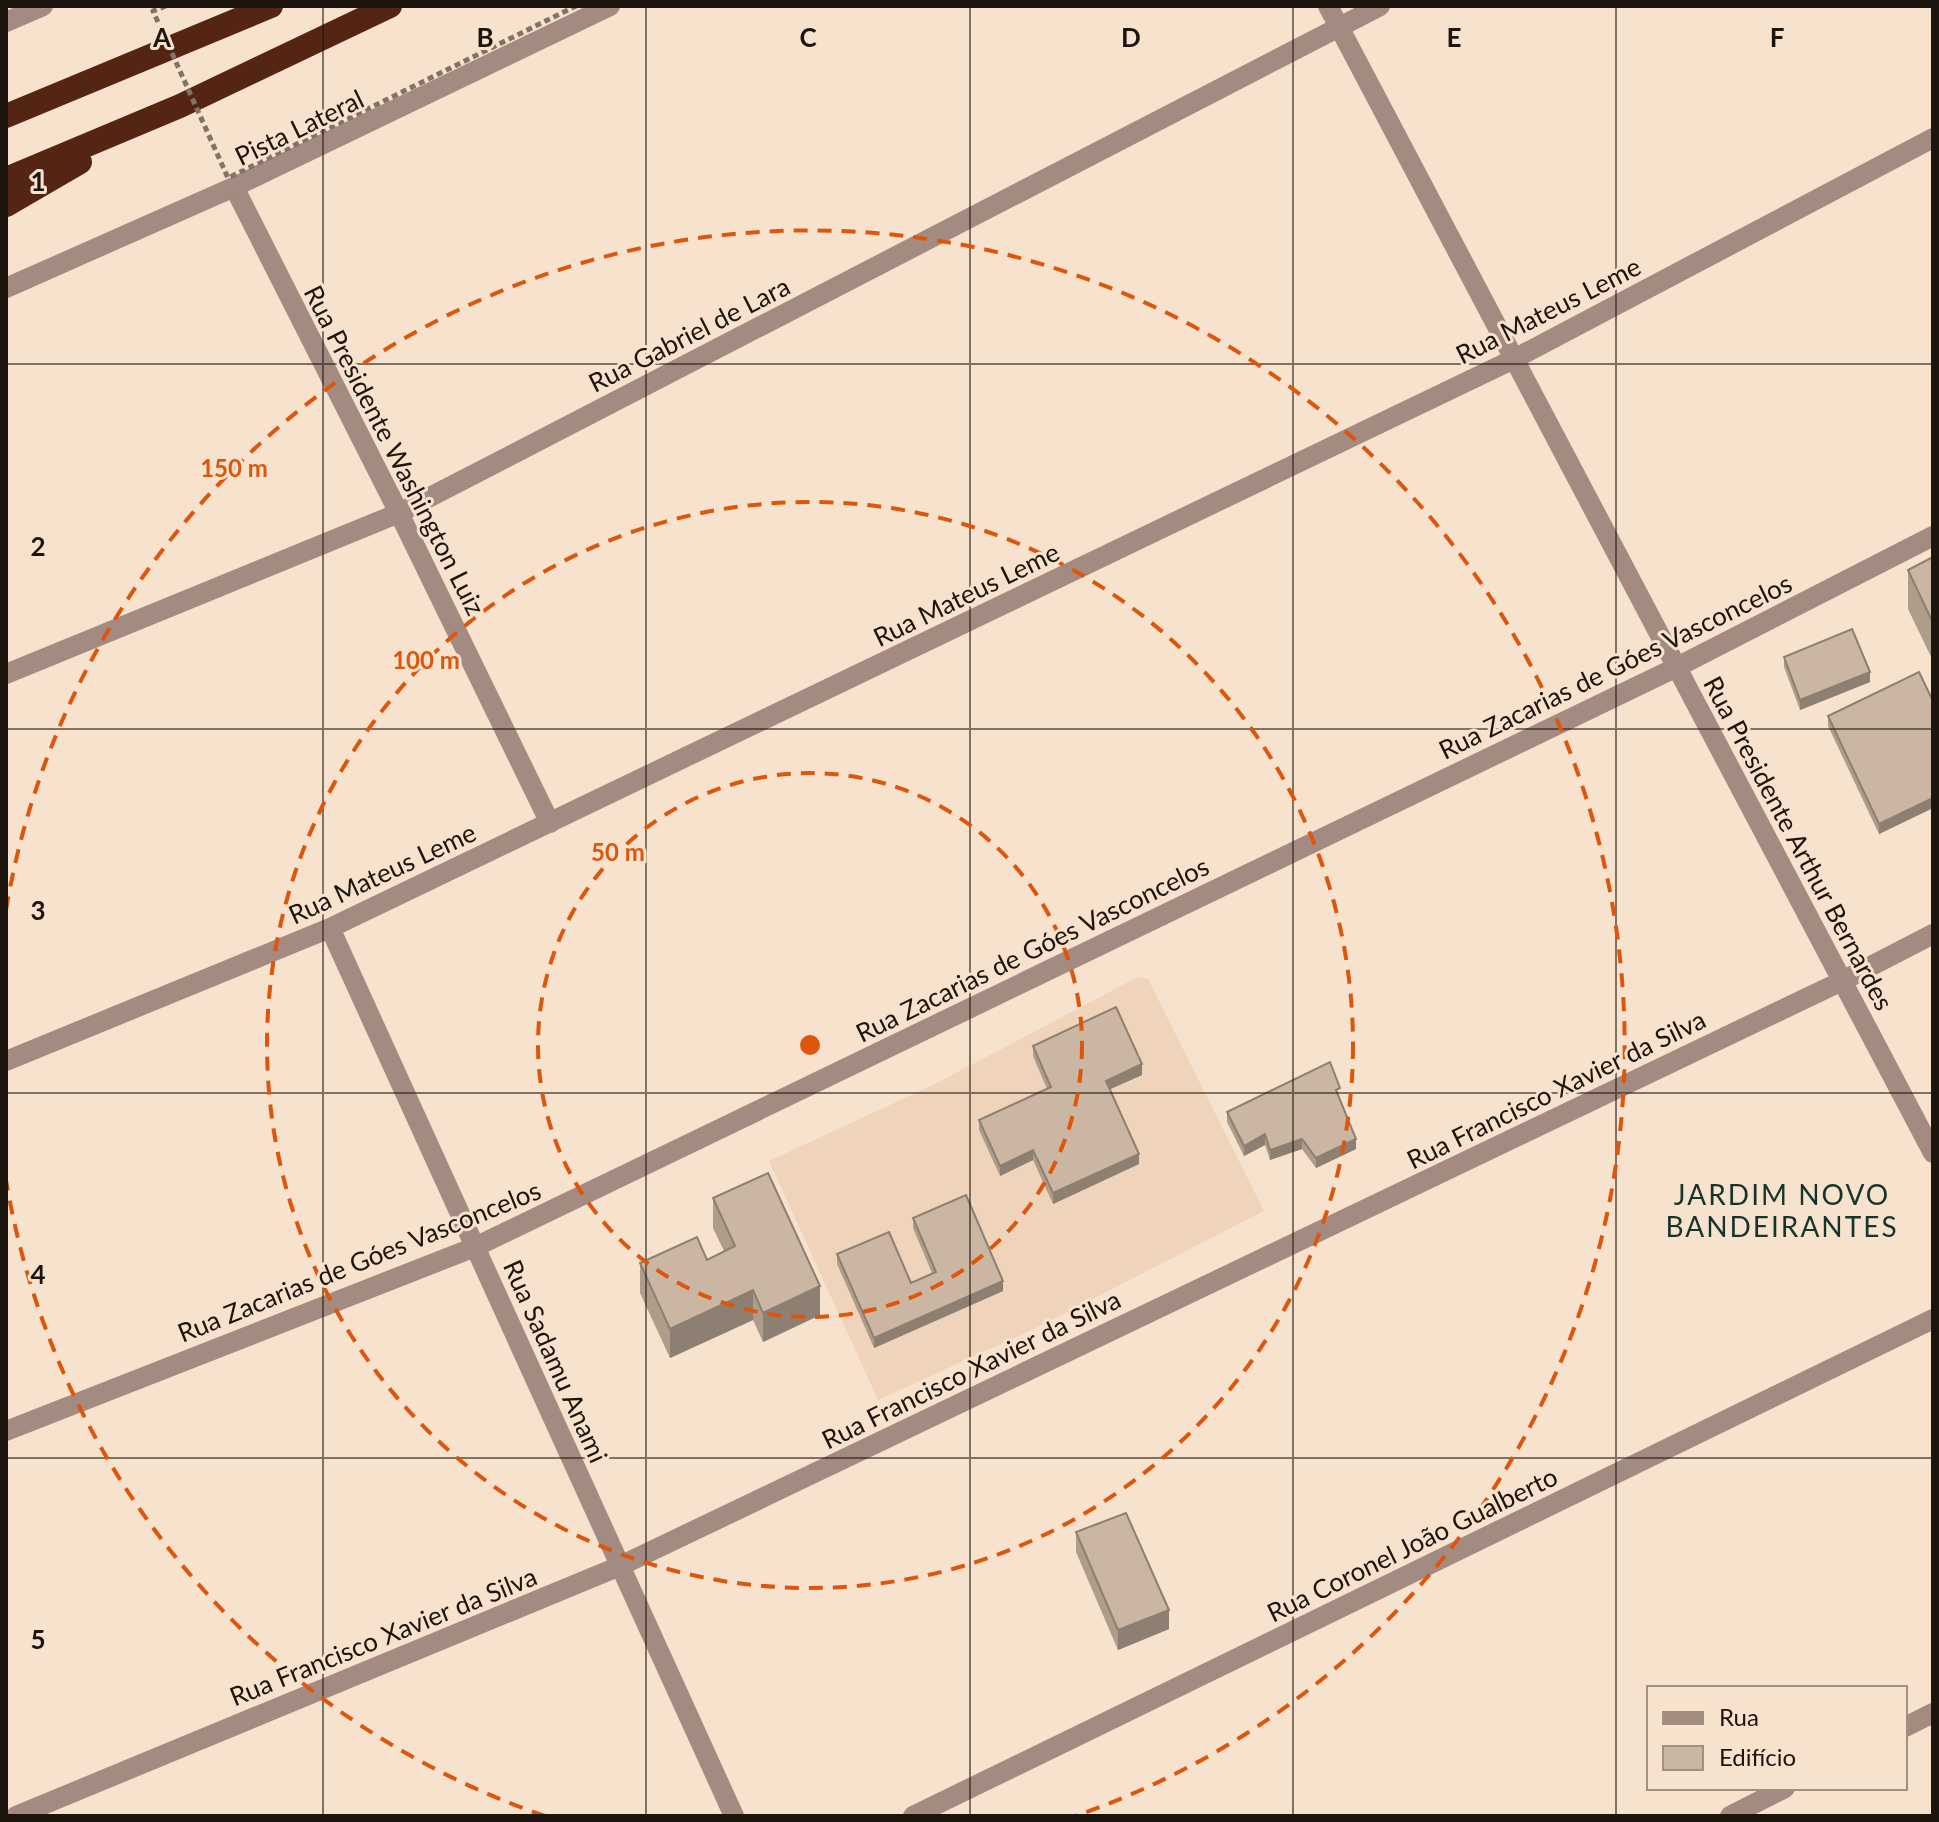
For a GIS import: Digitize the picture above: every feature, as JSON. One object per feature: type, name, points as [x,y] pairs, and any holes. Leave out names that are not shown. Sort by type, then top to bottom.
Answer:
[{"type":"highway","points":[[6,116],[271,6]]},
{"type":"highway","points":[[6,179],[180,106],[390,6]]},
{"type":"highway","points":[[6,205],[180,106]]},
{"type":"street","points":[[6,22],[43,6]]},
{"type":"street","name":"Pista Lateral","points":[[6,288],[234,187],[610,6]]},
{"type":"street","name":"Rua Presidente Arthur Bernardes","points":[[1328,6],[1933,1153]]},
{"type":"street","name":"Rua Gabriel de Lara","points":[[6,674],[399,513],[1380,6]]},
{"type":"street","name":"Rua Mateus Leme","points":[[6,1061],[330,928],[550,823],[1514,359],[1933,138]]},
{"type":"street","name":"Rua Presidente Washington Luiz","points":[[234,187],[399,513],[550,823]]},
{"type":"street","name":"Rua Zacarias de Góes Vasconcelos","points":[[6,1431],[475,1247],[1677,667],[1933,536]]},
{"type":"street","name":"Rua Sadamu Anami","points":[[330,928],[734,1816]]},
{"type":"street","name":"Rua Francisco Xavier da Silva","points":[[16,1816],[620,1566],[1842,981],[1933,934]]},
{"type":"street","name":"Rua Coronel João Gualberto","points":[[913,1816],[1933,1319]]},
{"type":"street","points":[[1907,1726],[1933,1713]]},
{"type":"street","points":[[1730,1816],[1781,1790]]},
{"type":"path","points":[[166,6],[153,11],[228,178],[576,6]]},
{"type":"shaded area","points":[[1138,977],[1148,979],[1264,1211],[1042,1325],[878,1400],[769,1161],[933,1085]]},
{"type":"building","points":[[1933,557],[1933,623],[1908,570]]},
{"type":"building","points":[[1852,629],[1870,672],[1800,700],[1784,657]]},
{"type":"building","points":[[1919,672],[1933,701],[1933,798],[1879,824],[1828,716]]},
{"type":"building","points":[[1116,1007],[1142,1064],[1106,1081],[1139,1154],[1053,1193],[1033,1150],[1000,1166],[979,1120],[1051,1087],[1033,1046]]},
{"type":"building","points":[[1330,1062],[1340,1088],[1336,1090],[1356,1139],[1316,1158],[1302,1139],[1270,1150],[1265,1134],[1244,1146],[1227,1112]]},
{"type":"building","points":[[768,1173],[820,1286],[763,1313],[753,1290],[670,1329],[640,1263],[697,1237],[707,1260],[735,1246],[713,1198]]},
{"type":"building","points":[[966,1195],[1003,1281],[874,1338],[837,1254],[889,1232],[911,1283],[936,1272],[913,1218]]},
{"type":"building","points":[[1126,1513],[1169,1610],[1118,1630],[1076,1532]]},
{"type":"district","name":"JARDIM NOVO BANDEIRANTES","points":[[1782,1210]]}]
